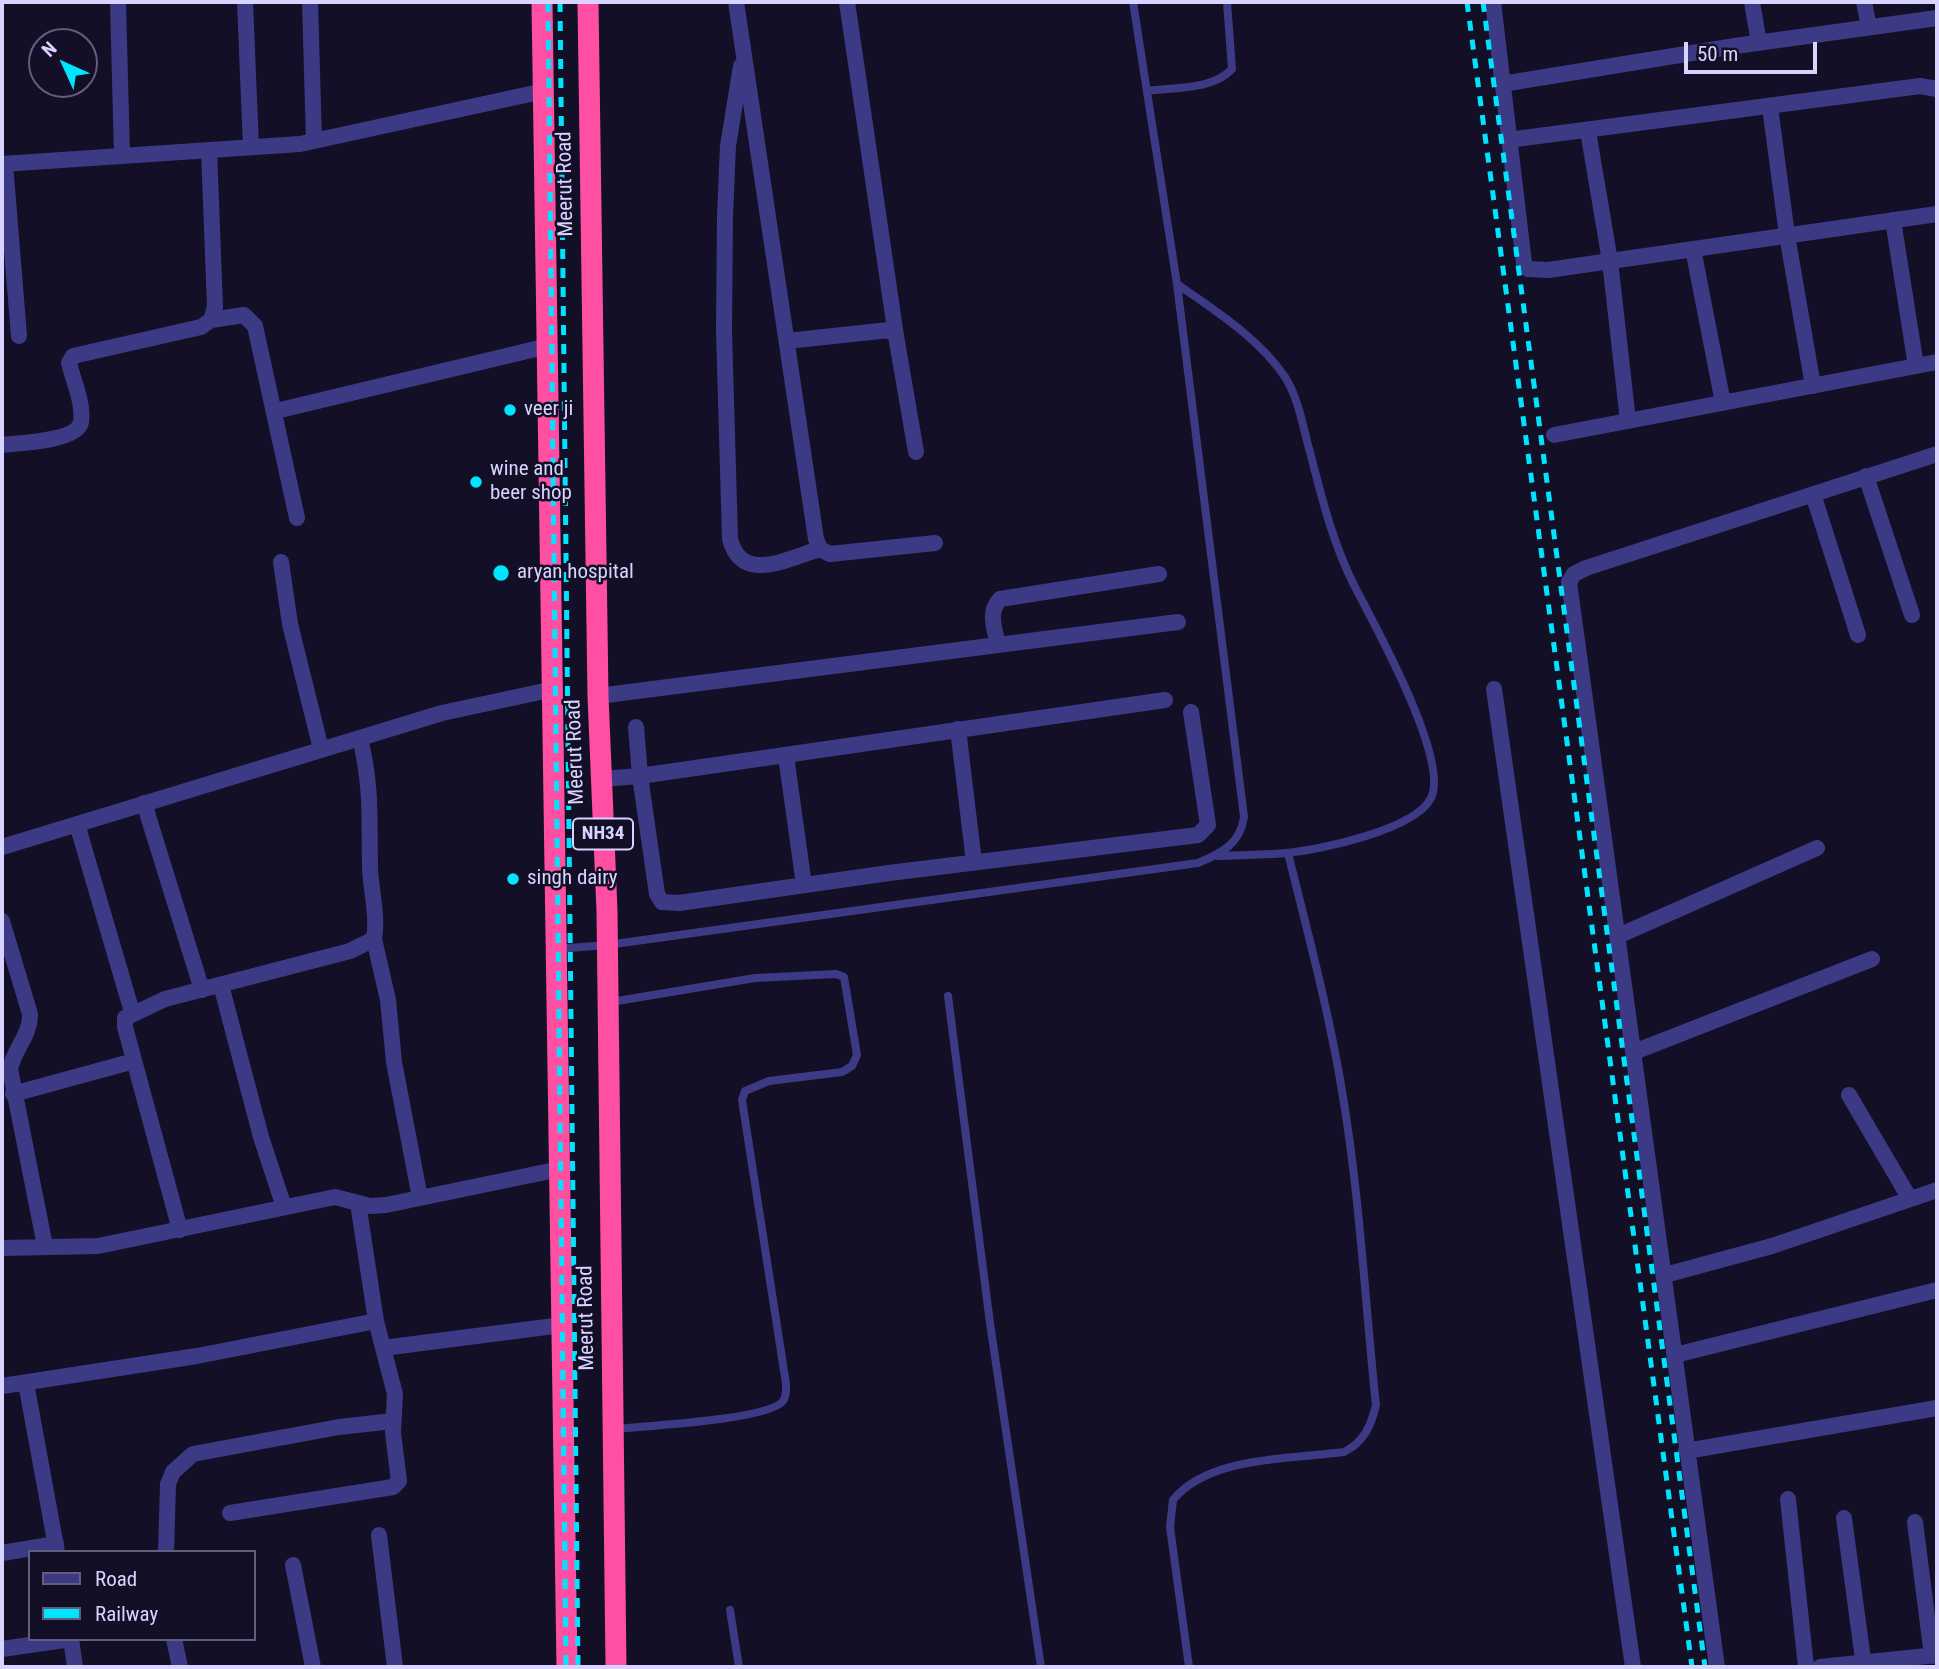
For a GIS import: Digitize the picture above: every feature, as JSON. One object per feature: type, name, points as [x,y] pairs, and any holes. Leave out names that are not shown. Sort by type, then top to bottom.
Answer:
[{"type":"highway","name":"Meerut Road","points":[[542,2],[567,1667]]},
{"type":"highway","name":"Meerut Road","points":[[588,2],[598,696],[608,1003],[616,1667]]},
{"type":"street","points":[[118,2],[122,156]]},
{"type":"street","points":[[245,2],[251,148]]},
{"type":"street","points":[[310,2],[314,141]]},
{"type":"street","points":[[736,2],[811,509],[820,548],[830,554],[935,543]]},
{"type":"street","points":[[847,2],[896,337],[916,452]]},
{"type":"street","points":[[1493,2],[1524,263],[1528,269],[1548,270],[1937,214]]},
{"type":"street","points":[[1752,2],[1759,43]]},
{"type":"street","points":[[1864,2],[1869,27]]},
{"type":"street","points":[[1502,84],[1937,18]]},
{"type":"street","points":[[743,52],[728,146],[724,216],[724,330],[730,539],[733,553],[742,562],[755,566],[820,548]]},
{"type":"street","points":[[1508,140],[1920,86],[1937,89]]},
{"type":"street","points":[[19,336],[3,164],[251,148],[314,141],[544,91]]},
{"type":"street","points":[[1770,107],[1787,235],[1813,386]]},
{"type":"street","points":[[1588,131],[1610,261],[1628,421]]},
{"type":"street","points":[[209,150],[215,307],[211,320]]},
{"type":"street","points":[[1893,220],[1916,366]]},
{"type":"street","points":[[1693,249],[1723,403]]},
{"type":"street","points":[[2,445],[65,436],[77,431],[81,422],[69,363],[73,356],[201,327],[211,320],[244,315],[250,318],[276,411],[297,518]]},
{"type":"street","points":[[787,341],[878,329],[889,330],[896,337]]},
{"type":"street","points":[[276,411],[548,346]]},
{"type":"street","points":[[1554,435],[1937,362]]},
{"type":"street","points":[[1717,1667],[1569,582],[1574,573],[1586,568],[1937,454]]},
{"type":"street","points":[[1866,476],[1912,615]]},
{"type":"street","points":[[1813,494],[1858,635]]},
{"type":"street","points":[[281,562],[290,624],[321,749]]},
{"type":"street","points":[[998,644],[992,616],[994,606],[1000,599],[1159,574]]},
{"type":"street","points":[[598,696],[1178,622]]},
{"type":"street","points":[[1494,689],[1633,1667]]},
{"type":"street","points":[[2,847],[442,713],[554,690]]},
{"type":"street","points":[[601,779],[786,756],[1165,700]]},
{"type":"street","points":[[636,727],[653,880],[662,902],[679,903],[974,862],[1190,837],[1204,831],[1208,825],[1191,712]]},
{"type":"street","points":[[958,729],[974,862]]},
{"type":"street","points":[[360,738],[369,778],[372,814],[370,869],[374,939],[388,1000],[394,1062],[420,1198]]},
{"type":"street","points":[[786,756],[804,885]]},
{"type":"street","points":[[144,803],[202,990]]},
{"type":"street","points":[[77,824],[132,1012]]},
{"type":"street","points":[[1618,936],[1818,848]]},
{"type":"street","points":[[2,921],[30,1014],[30,1025],[11,1061],[13,1094],[46,1246]]},
{"type":"street","points":[[180,1230],[125,1027],[125,1018],[132,1012],[202,990],[350,951],[374,939]]},
{"type":"street","points":[[1634,1052],[1872,958]]},
{"type":"street","points":[[221,985],[261,1137],[284,1207]]},
{"type":"street","points":[[13,1094],[134,1061]]},
{"type":"street","points":[[1849,1095],[1910,1199]]},
{"type":"street","points":[[2,1248],[98,1246],[335,1197],[370,1206],[560,1169]]},
{"type":"street","points":[[1665,1275],[1772,1247],[1937,1190]]},
{"type":"street","points":[[230,1513],[393,1487],[399,1481],[393,1421],[395,1394],[376,1321],[358,1203]]},
{"type":"street","points":[[1675,1355],[1937,1290]]},
{"type":"street","points":[[2,1386],[197,1356],[376,1321]]},
{"type":"street","points":[[383,1348],[562,1325]]},
{"type":"street","points":[[26,1383],[57,1548],[35,1550]]},
{"type":"street","points":[[1686,1451],[1937,1408]]},
{"type":"street","points":[[166,1550],[168,1484],[173,1472],[193,1454],[340,1427],[393,1421]]},
{"type":"street","points":[[1788,1499],[1807,1667]]},
{"type":"street","points":[[1844,1518],[1864,1665]]},
{"type":"street","points":[[1821,1667],[1864,1665],[1935,1655],[1915,1522]]},
{"type":"street","points":[[379,1535],[395,1667]]},
{"type":"street","points":[[2,1553],[28,1551]]},
{"type":"street","points":[[293,1565],[313,1667]]},
{"type":"street","points":[[2,1648],[56,1641]]},
{"type":"street","points":[[71,1641],[75,1667]]},
{"type":"street","points":[[174,1641],[180,1667]]},
{"type":"lane","points":[[1133,2],[1177,284],[1244,817],[1242,831],[1236,843],[1217,856]]},
{"type":"lane","points":[[1147,91],[1208,83],[1224,78],[1232,69],[1227,2]]},
{"type":"lane","points":[[557,948],[607,945],[1172,866],[1217,856],[1288,853],[1390,828],[1420,811],[1431,798],[1435,782],[1410,695],[1336,547],[1301,422],[1285,378],[1269,358],[1230,321],[1177,284]]},
{"type":"lane","points":[[1189,1667],[1170,1528],[1173,1500],[1198,1478],[1221,1468],[1344,1452],[1356,1446],[1366,1434],[1376,1405],[1357,1196],[1343,1096],[1318,973],[1288,853]]},
{"type":"lane","points":[[608,1003],[755,978],[836,974],[844,977],[847,988],[858,1055],[852,1066],[842,1072],[769,1081],[745,1091],[742,1100],[780,1346],[786,1392],[784,1400],[776,1408],[740,1416],[613,1429]]},
{"type":"lane","points":[[948,996],[990,1323],[1041,1667]]},
{"type":"lane","points":[[730,1610],[739,1667]]},
{"type":"railway","points":[[548,2],[566,1667]]},
{"type":"railway","points":[[560,2],[578,1667]]},
{"type":"railway","points":[[1467,2],[1692,1667]]},
{"type":"railway","points":[[1483,2],[1705,1667]]},
{"type":"place","name":"veer ji","points":[[510,410]]},
{"type":"place","name":"wine and beer shop","points":[[476,482]]},
{"type":"place","name":"aryan hospital","points":[[501,573]]},
{"type":"place","name":"singh dairy","points":[[513,879]]}]
